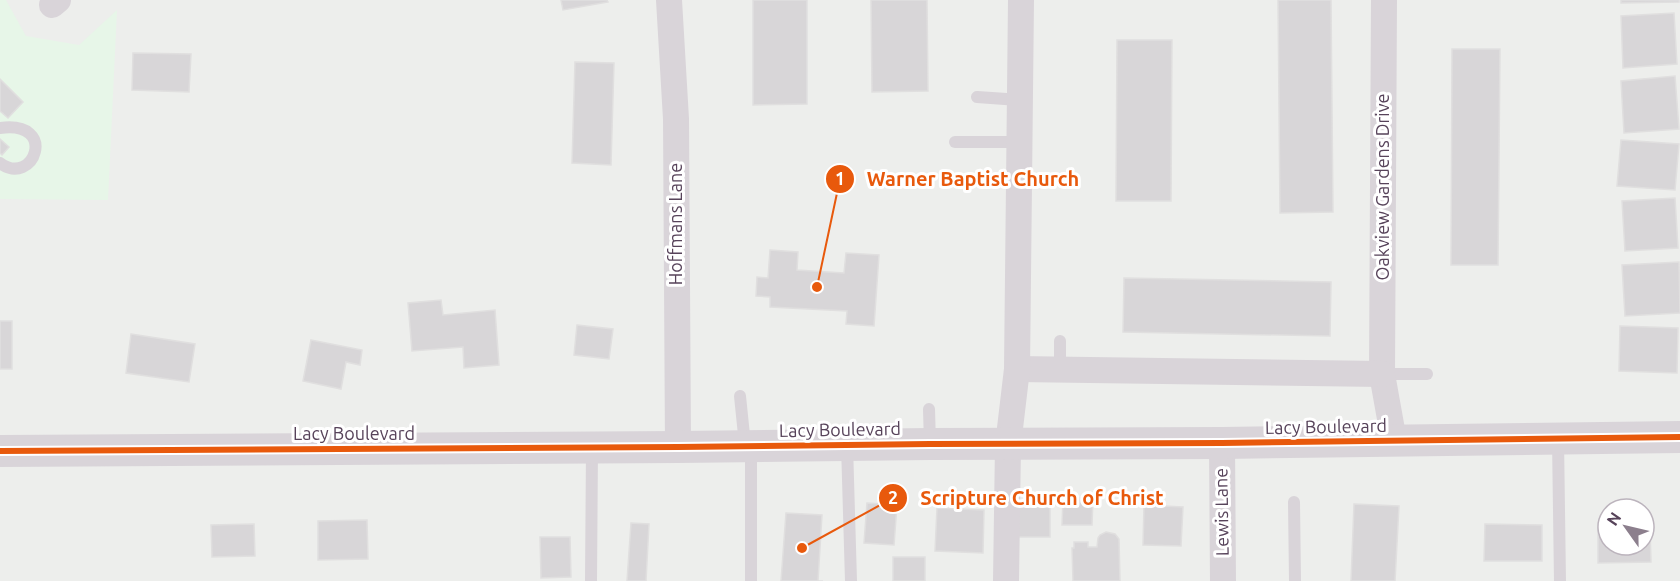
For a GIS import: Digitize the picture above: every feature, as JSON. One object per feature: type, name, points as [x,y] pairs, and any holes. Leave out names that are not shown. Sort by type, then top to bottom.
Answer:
[{"type":"street","name":"Hoffmans Lane","points":[[669,0],[676,119],[678,447]]},
{"type":"street","points":[[1006,581],[1008,445],[1017,369],[1020,0]]},
{"type":"street","name":"Oakview Gardens Drive","points":[[1384,0],[1382,374],[1394,441]]},
{"type":"street","points":[[1017,369],[1382,374]]},
{"type":"street","name":"Lacy Boulevard","points":[[0,451],[1008,445],[1680,437]]},
{"type":"street","name":"Lewis Lane","points":[[1222,443],[1223,581]]},
{"type":"lane","points":[[977,97],[1020,100]]},
{"type":"lane","points":[[0,128],[12,126],[29,132],[36,140],[36,150],[33,160],[24,167],[15,170],[0,164]]},
{"type":"lane","points":[[955,142],[1019,142]]},
{"type":"lane","points":[[1060,341],[1060,369]]},
{"type":"lane","points":[[1382,374],[1427,374]]},
{"type":"lane","points":[[740,396],[748,446],[751,581]]},
{"type":"lane","points":[[929,409],[930,444]]},
{"type":"lane","points":[[1558,438],[1560,581]]},
{"type":"lane","points":[[846,445],[850,581]]},
{"type":"lane","points":[[591,581],[592,448]]},
{"type":"lane","points":[[1294,502],[1295,581]]},
{"type":"shaded area","points":[[0,0],[6,0],[26,36],[79,45],[117,10],[108,200],[0,199]]},
{"type":"building","points":[[561,0],[607,0],[608,2],[563,10]]},
{"type":"building","points":[[753,0],[807,0],[807,104],[753,105]]},
{"type":"building","points":[[871,0],[927,0],[928,91],[872,92]]},
{"type":"building","points":[[1278,0],[1331,0],[1333,212],[1280,213]]},
{"type":"building","points":[[1621,0],[1679,0],[1679,2],[1621,3]]},
{"type":"building","points":[[1674,13],[1677,64],[1623,68],[1621,16]]},
{"type":"building","points":[[1117,40],[1172,40],[1171,201],[1116,201]]},
{"type":"building","points":[[1452,49],[1500,49],[1498,265],[1451,265]]},
{"type":"building","points":[[133,53],[191,54],[189,92],[132,90]]},
{"type":"building","points":[[575,62],[614,63],[611,165],[572,163]]},
{"type":"building","points":[[1675,76],[1679,129],[1624,133],[1621,81]]},
{"type":"building","points":[[0,79],[23,102],[8,118],[0,111]]},
{"type":"building","points":[[0,139],[9,147],[2,155],[0,153]]},
{"type":"building","points":[[1621,140],[1679,144],[1675,190],[1617,186]]},
{"type":"building","points":[[1675,198],[1678,248],[1625,251],[1622,201]]},
{"type":"building","points":[[770,250],[798,252],[797,270],[844,273],[846,253],[879,255],[874,326],[846,324],[847,311],[770,307],[770,297],[756,296],[757,277],[768,278]]},
{"type":"building","points":[[1679,262],[1680,313],[1625,316],[1622,265]]},
{"type":"building","points":[[1124,278],[1331,282],[1330,336],[1123,332]]},
{"type":"building","points":[[441,300],[443,315],[495,310],[499,365],[464,368],[463,347],[412,351],[408,303]]},
{"type":"building","points":[[0,321],[12,321],[12,369],[0,369]]},
{"type":"building","points":[[577,325],[613,329],[609,359],[574,355]]},
{"type":"building","points":[[1620,326],[1678,328],[1677,373],[1619,371]]},
{"type":"building","points":[[131,334],[195,344],[189,382],[126,373]]},
{"type":"building","points":[[311,340],[362,350],[360,365],[346,362],[341,389],[303,381]]},
{"type":"building","points":[[1063,498],[1093,498],[1092,525],[1062,525]]},
{"type":"building","points":[[867,503],[897,505],[894,545],[864,543]]},
{"type":"building","points":[[1354,504],[1399,506],[1395,581],[1351,581]]},
{"type":"building","points":[[1144,505],[1183,507],[1181,546],[1143,545]]},
{"type":"building","points":[[1008,506],[1050,506],[1050,537],[1008,537]]},
{"type":"building","points":[[937,508],[984,510],[983,553],[935,551]]},
{"type":"building","points":[[786,513],[822,515],[818,581],[781,581]]},
{"type":"building","points":[[367,520],[368,559],[318,560],[318,521]]},
{"type":"building","points":[[631,523],[649,524],[646,581],[627,581]]},
{"type":"building","points":[[254,524],[255,556],[212,557],[211,525]]},
{"type":"building","points":[[1485,524],[1542,525],[1542,561],[1484,561]]},
{"type":"building","points":[[1106,532],[1115,534],[1119,539],[1120,581],[1073,581],[1072,548],[1074,548],[1074,542],[1088,542],[1088,547],[1097,547],[1098,538]]},
{"type":"building","points":[[540,537],[570,537],[571,577],[541,578]]},
{"type":"building","points":[[893,557],[925,557],[925,581],[893,581]]},
{"type":"building","points":[[1598,557],[1651,557],[1651,562],[1598,563]]},
{"type":"cycle path","points":[[0,451],[1222,443],[1680,437]]},
{"type":"place","name":"Warner Baptist Church","points":[[817,287]]},
{"type":"place","name":"Scripture Church of Christ","points":[[802,548]]}]
